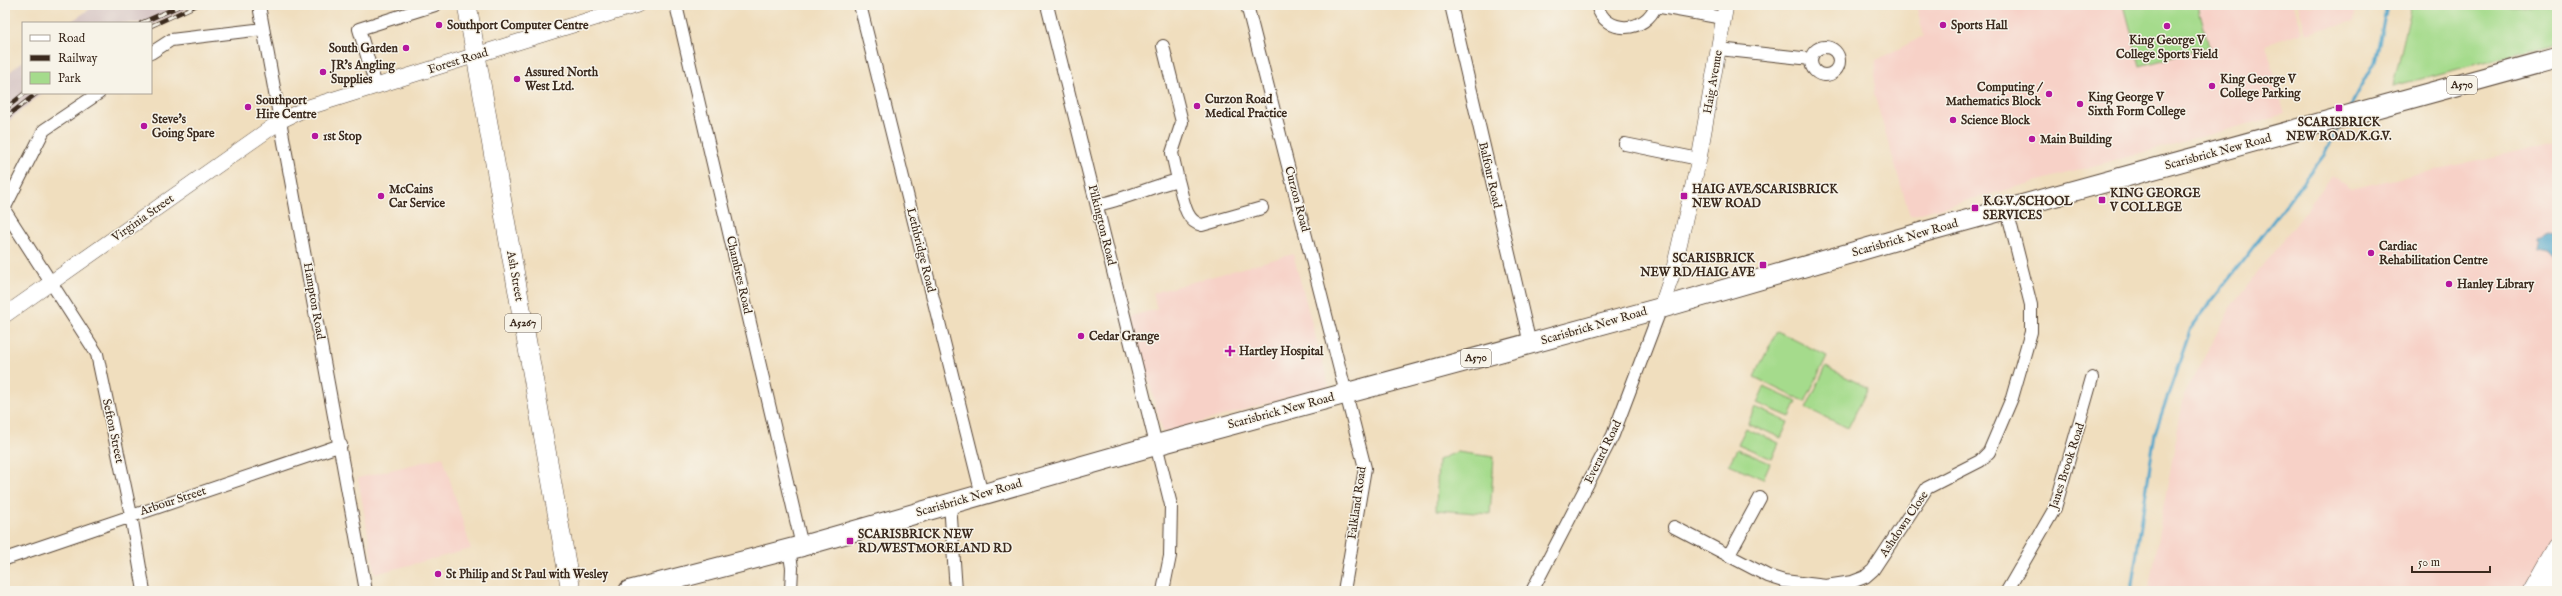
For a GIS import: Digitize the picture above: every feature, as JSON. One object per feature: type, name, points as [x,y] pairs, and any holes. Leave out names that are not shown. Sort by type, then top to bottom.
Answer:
[{"type":"highway","name":"Scarisbrick New Road","points":[[629,591],[796,547],[1156,445],[1661,308],[2007,210],[2557,58]]},
{"type":"main road","name":"A5267","points":[[467,5],[475,56]]},
{"type":"main road","name":"Ash Street","points":[[475,56],[571,591]]},
{"type":"street","points":[[376,86],[359,29],[435,5]]},
{"type":"street","name":"Forest Road","points":[[282,120],[309,107],[475,56],[603,10],[637,5]]},
{"type":"street","name":"Chambres Road","points":[[676,5],[796,547],[792,568],[791,591]]},
{"type":"street","name":"Lethbridge Road","points":[[860,5],[982,495]]},
{"type":"street","name":"Pilkington Road","points":[[1047,5],[1171,505],[1170,556],[1163,591]]},
{"type":"street","name":"Curzon Road","points":[[1247,5],[1347,393]]},
{"type":"street","name":"Balfour Road","points":[[1451,5],[1530,344]]},
{"type":"street","points":[[1596,5],[1604,19],[1622,28],[1633,28],[1643,23],[1650,16],[1655,6],[1724,12]]},
{"type":"street","name":"Hampton Road","points":[[260,11],[282,120],[366,591]]},
{"type":"street","name":"Haig Avenue","points":[[1661,308],[1673,272],[1699,159],[1724,12]]},
{"type":"street","points":[[152,52],[171,40],[263,29]]},
{"type":"street","points":[[1163,46],[1182,122],[1172,153],[1189,219],[1195,224],[1202,226],[1262,208]]},
{"type":"street","points":[[1719,48],[1811,59]]},
{"type":"street","points":[[5,207],[44,130],[98,94]]},
{"type":"street","name":"Virginia Street","points":[[5,315],[282,120]]},
{"type":"street","points":[[1625,144],[1699,159]]},
{"type":"street","points":[[1097,206],[1128,198],[1143,189],[1178,180]]},
{"type":"street","name":"Ashdown Close","points":[[1674,527],[1784,581],[1826,588],[1852,582],[1873,570],[1927,488],[1980,461],[1989,452],[1997,438],[2012,398],[2031,332],[2031,305],[2007,210]]},
{"type":"street","name":"Sefton Street","points":[[5,211],[97,354],[131,515],[144,591]]},
{"type":"street","name":"Everard Road","points":[[1532,591],[1613,435],[1661,308]]},
{"type":"street","name":"Janes Brook Road","points":[[2007,591],[2055,508],[2092,378]]},
{"type":"street","name":"Falkland Road","points":[[1344,591],[1365,468],[1347,393]]},
{"type":"street","name":"Arbour Street","points":[[5,559],[341,445]]},
{"type":"street","points":[[1729,555],[1760,498]]},
{"type":"street","points":[[950,504],[956,591]]},
{"type":"street","points":[[2530,591],[2557,545]]},
{"type":"street","points":[[2546,591],[2557,570]]},
{"type":"shaded area","points":[[96,5],[196,5],[152,26],[152,22],[70,22]]},
{"type":"shaded area","name":"King George V Sixth Form College","points":[[1916,5],[2294,5],[2302,32],[2266,45],[2285,114],[1910,216],[1874,94],[1876,60],[1924,36]]},
{"type":"shaded area","points":[[2298,5],[2356,5],[2354,21],[2306,33]]},
{"type":"shaded area","points":[[22,62],[22,94],[41,94],[5,124],[5,76]]},
{"type":"shaded area","points":[[2557,142],[2557,531],[2524,591],[2148,591],[2184,396],[2229,310],[2332,176],[2351,189]]},
{"type":"shaded area","name":"Hartley Hospital","points":[[1293,254],[1329,386],[1163,433],[1131,316],[1157,309],[1153,293]]},
{"type":"shaded area","points":[[443,457],[471,549],[375,574],[358,478]]},
{"type":"green space","name":"King George V College Sports Field","points":[[2124,5],[2198,5],[2209,47],[2140,66]]},
{"type":"green space","points":[[2412,5],[2557,5],[2557,43],[2393,86]]},
{"type":"green space","points":[[1777,331],[1827,356],[1805,402],[1754,377]]},
{"type":"green space","points":[[1826,367],[1868,388],[1848,428],[1806,408]]},
{"type":"green space","points":[[1764,387],[1797,402],[1790,417],[1757,403]]},
{"type":"green space","points":[[1755,407],[1788,422],[1781,438],[1748,423]]},
{"type":"green space","points":[[1746,428],[1779,443],[1772,459],[1738,444]]},
{"type":"green space","points":[[1737,449],[1770,463],[1763,479],[1729,464]]},
{"type":"green space","points":[[1457,452],[1494,457],[1490,514],[1436,510],[1438,460]]},
{"type":"water","points":[[2549,236],[2557,237],[2557,263],[2549,255],[2539,253],[2538,241]]},
{"type":"waterway","points":[[2350,107],[2375,62],[2387,5]]},
{"type":"waterway","points":[[2131,591],[2155,433],[2191,328],[2324,155],[2339,126]]},
{"type":"railway","points":[[143,22],[182,5]]},
{"type":"railway","points":[[152,26],[197,5]]},
{"type":"railway","points":[[5,109],[24,94]]},
{"type":"railway","points":[[5,118],[36,94]]},
{"type":"place","name":"Southport Computer Centre","points":[[439,25]]},
{"type":"place","name":"Sports Hall","points":[[1943,25]]},
{"type":"place","name":"King George V College Sports Field","points":[[2167,26]]},
{"type":"place","name":"South Garden","points":[[406,48]]},
{"type":"place","name":"JR's Angling Supplies","points":[[323,72]]},
{"type":"place","name":"Assured North West Ltd.","points":[[517,79]]},
{"type":"place","name":"King George V College Parking","points":[[2212,86]]},
{"type":"place","name":"Computing / Mathematics Block","points":[[2049,94]]},
{"type":"place","name":"King George V Sixth Form College","points":[[2080,104]]},
{"type":"place","name":"Curzon Road Medical Practice","points":[[1197,106]]},
{"type":"place","name":"Southport Hire Centre","points":[[248,107]]},
{"type":"place","name":"SCARISBRICK NEW ROAD/K.G.V.","points":[[2339,108]]},
{"type":"place","name":"Science Block","points":[[1953,120]]},
{"type":"place","name":"Steve's Going Spare","points":[[144,126]]},
{"type":"place","name":"1st Stop","points":[[315,136]]},
{"type":"place","name":"Main Building","points":[[2032,139]]},
{"type":"place","name":"McCains Car Service","points":[[381,196]]},
{"type":"place","name":"HAIG AVE/SCARISBRICK NEW ROAD","points":[[1684,196]]},
{"type":"place","name":"KING GEORGE V COLLEGE","points":[[2102,200]]},
{"type":"place","name":"K.G.V./SCHOOL SERVICES","points":[[1975,208]]},
{"type":"place","name":"Cardiac Rehabilitation Centre","points":[[2371,253]]},
{"type":"place","name":"SCARISBRICK NEW RD/HAIG AVE","points":[[1763,265]]},
{"type":"place","name":"Hanley Library","points":[[2449,284]]},
{"type":"place","name":"Cedar Grange","points":[[1081,336]]},
{"type":"place","name":"Hartley Hospital","points":[[1230,351]]},
{"type":"place","name":"SCARISBRICK NEW RD/WESTMORELAND RD","points":[[850,541]]},
{"type":"place","name":"St Philip and St Paul with Wesley","points":[[438,574]]}]
